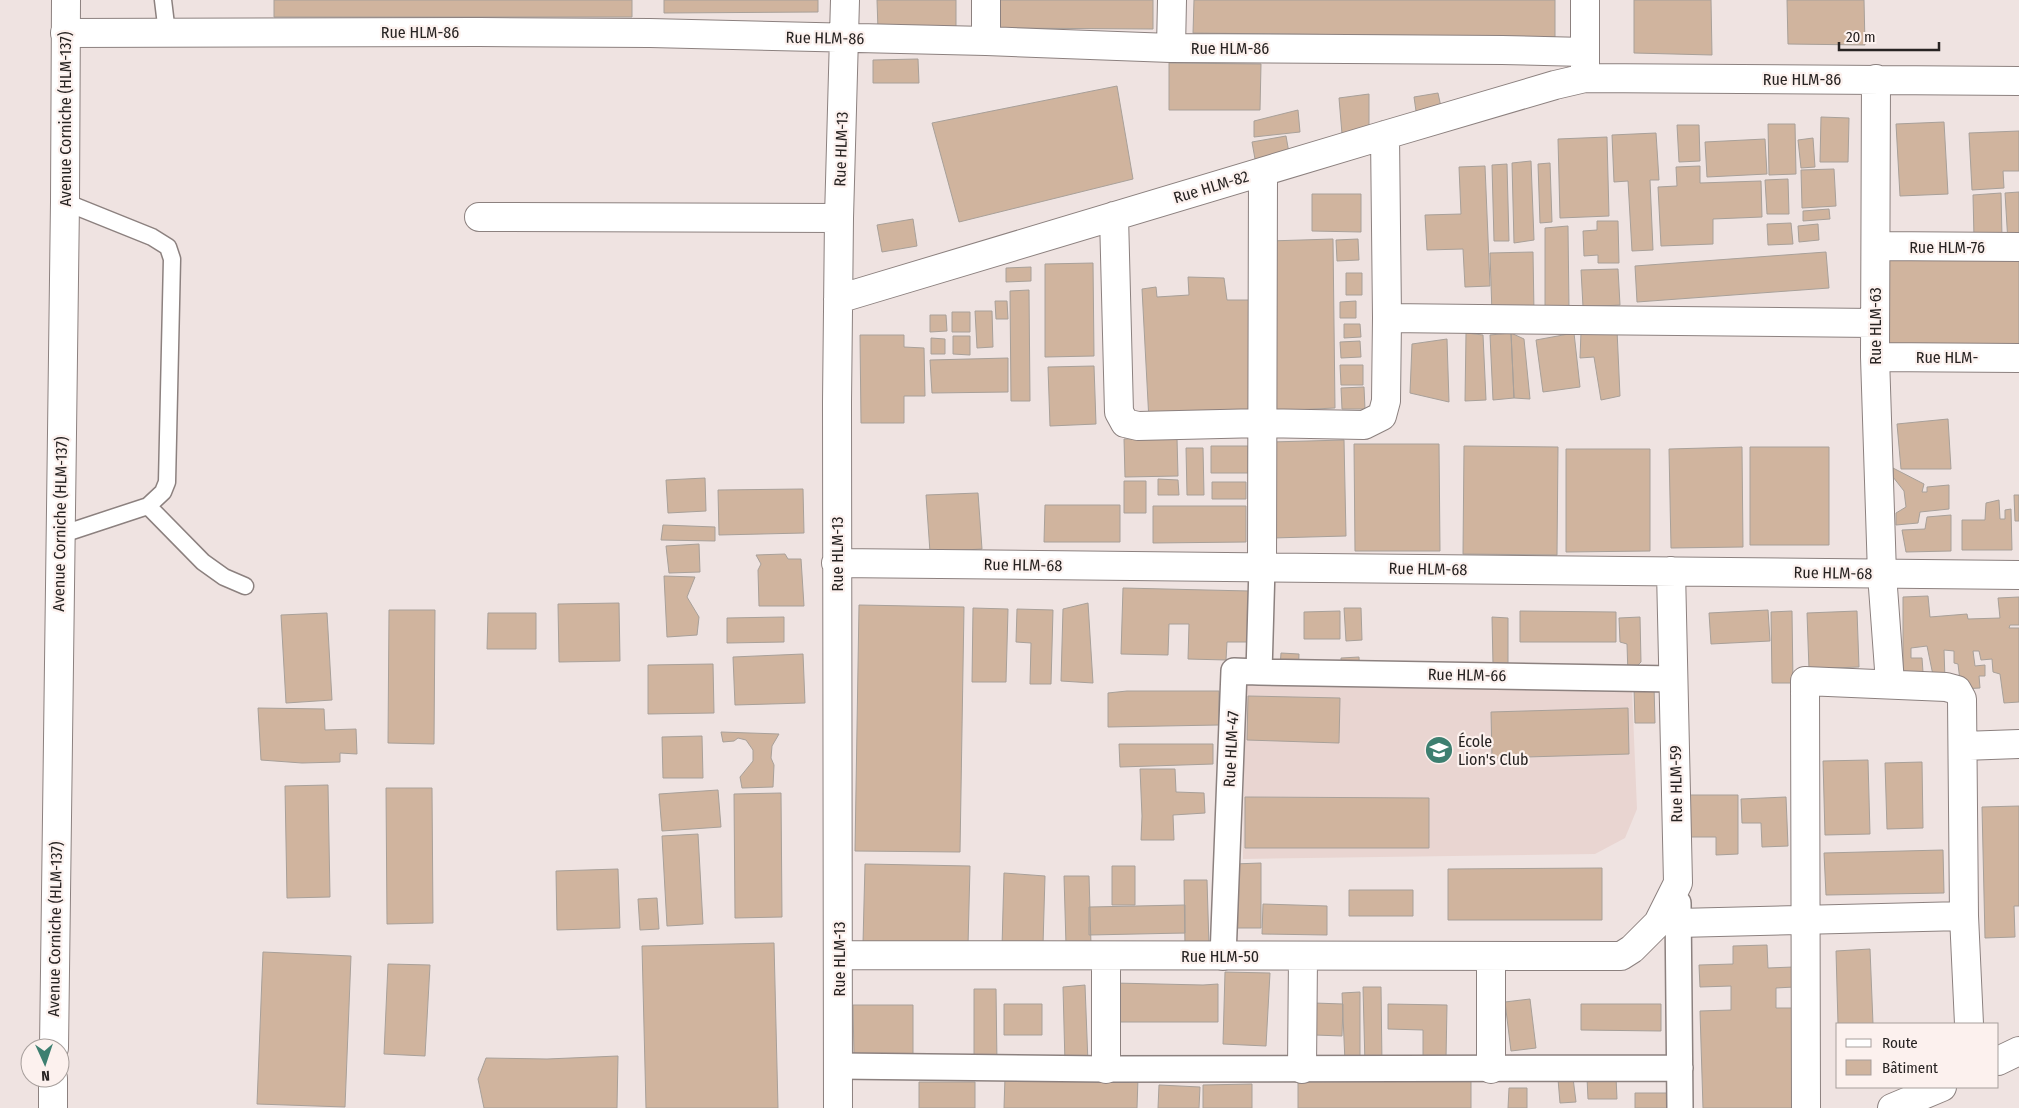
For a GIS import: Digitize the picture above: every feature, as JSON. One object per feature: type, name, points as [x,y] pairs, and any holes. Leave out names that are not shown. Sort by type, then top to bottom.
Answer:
[{"type":"street","name":"Avenue Corniche (HLM-137)","points":[[54,1038],[66,0]]},
{"type":"street","name":"Rue HLM-13","points":[[838,1108],[839,955],[836,563],[839,218],[845,0]]},
{"type":"street","points":[[986,0],[986,41]]},
{"type":"street","points":[[1171,48],[1172,0]]},
{"type":"street","points":[[1584,0],[1585,65]]},
{"type":"street","name":"Rue HLM-86","points":[[66,33],[650,33],[986,41],[1585,65],[1876,79],[2019,81]]},
{"type":"street","name":"Rue HLM-82","points":[[838,299],[1555,85],[1585,65]]},
{"type":"street","name":"Rue HLM-63","points":[[1876,79],[1875,357],[1882,574],[1890,683]]},
{"type":"street","points":[[1114,216],[1119,412],[1125,423],[1138,426],[1262,423],[1364,425],[1382,416],[1386,401],[1385,135]]},
{"type":"street","points":[[1259,672],[1262,567],[1263,172]]},
{"type":"street","points":[[479,217],[839,218]]},
{"type":"street","name":"Rue HLM-76","points":[[1876,246],[2019,247]]},
{"type":"street","points":[[1387,318],[1875,323]]},
{"type":"street","name":"Rue HLM-","points":[[1875,357],[2019,358]]},
{"type":"street","name":"Rue HLM-68","points":[[836,563],[2019,575]]},
{"type":"street","name":"Rue HLM-59","points":[[1601,958],[1621,956],[1632,949],[1658,923],[1678,883],[1672,571]]},
{"type":"street","name":"Rue HLM-47","points":[[1223,957],[1234,671],[1259,672]]},
{"type":"street","name":"Rue HLM-66","points":[[1259,672],[1674,679]]},
{"type":"street","points":[[1806,1108],[1805,681],[1946,686],[1957,690],[1962,698],[1964,916],[1969,1023]]},
{"type":"street","points":[[1963,746],[2019,744]]},
{"type":"street","points":[[1678,883],[1680,1108]]},
{"type":"street","points":[[1678,923],[1964,916]]},
{"type":"street","name":"Rue HLM-50","points":[[839,955],[1601,958]]},
{"type":"street","points":[[1106,956],[1106,1069]]},
{"type":"street","points":[[1302,956],[1302,1069]]},
{"type":"street","points":[[1490,1068],[1491,957]]},
{"type":"street","points":[[1999,1061],[2019,1051]]},
{"type":"street","points":[[839,1066],[1106,1069],[1680,1068]]},
{"type":"street","points":[[53,1088],[53,1108]]},
{"type":"street","points":[[1892,1108],[1940,1088]]},
{"type":"lane","points":[[162,0],[167,33]]},
{"type":"lane","points":[[60,535],[148,506],[163,492],[167,482],[172,269],[168,247],[152,237],[65,202]]},
{"type":"lane","points":[[148,506],[203,562],[224,577],[245,586]]},
{"type":"shaded area","name":"École Lion's Club","points":[[1245,685],[1632,691],[1637,809],[1625,838],[1595,854],[1243,859]]},
{"type":"building","points":[[274,0],[632,0],[632,17],[274,17]]},
{"type":"building","points":[[664,0],[818,0],[818,12],[664,13]]},
{"type":"building","points":[[877,0],[956,0],[956,30],[878,30]]},
{"type":"building","points":[[996,0],[1153,0],[1153,29],[995,28]]},
{"type":"building","points":[[1194,0],[1555,0],[1555,37],[1193,33]]},
{"type":"building","points":[[1634,0],[1711,0],[1712,55],[1634,53]]},
{"type":"building","points":[[1787,0],[1864,0],[1865,45],[1788,44]]},
{"type":"building","points":[[918,59],[919,83],[873,83],[873,60]]},
{"type":"building","points":[[1169,63],[1261,64],[1260,110],[1169,110]]},
{"type":"building","points":[[1117,86],[1133,179],[959,222],[932,123]]},
{"type":"building","points":[[1438,93],[1441,107],[1416,111],[1414,97]]},
{"type":"building","points":[[1369,94],[1369,128],[1342,134],[1339,98]]},
{"type":"building","points":[[1298,110],[1300,132],[1254,137],[1254,121]]},
{"type":"building","points":[[1821,117],[1849,118],[1848,162],[1820,162]]},
{"type":"building","points":[[1944,122],[1948,194],[1900,196],[1896,124]]},
{"type":"building","points":[[1768,124],[1795,124],[1796,174],[1769,175]]},
{"type":"building","points":[[1677,125],[1699,125],[1700,161],[1679,162]]},
{"type":"building","points":[[2019,131],[2019,171],[2003,171],[2004,188],[1972,190],[1969,133]]},
{"type":"building","points":[[1656,133],[1659,180],[1650,180],[1653,250],[1632,251],[1628,181],[1614,182],[1612,135]]},
{"type":"building","points":[[1286,136],[1289,153],[1255,159],[1252,142]]},
{"type":"building","points":[[1607,137],[1609,216],[1560,218],[1558,139]]},
{"type":"building","points":[[1813,138],[1815,167],[1801,168],[1798,140]]},
{"type":"building","points":[[1765,139],[1767,174],[1707,177],[1705,142]]},
{"type":"building","points":[[1531,161],[1534,240],[1514,243],[1512,163]]},
{"type":"building","points":[[1550,163],[1552,222],[1540,223],[1538,164]]},
{"type":"building","points":[[1507,164],[1509,241],[1494,241],[1492,165]]},
{"type":"building","points":[[1485,166],[1490,286],[1465,287],[1463,249],[1427,250],[1425,215],[1461,214],[1459,167]]},
{"type":"building","points":[[1700,166],[1700,183],[1761,181],[1762,217],[1713,219],[1713,244],[1661,246],[1658,187],[1677,186],[1676,167]]},
{"type":"building","points":[[1834,169],[1836,206],[1802,208],[1801,170]]},
{"type":"building","points":[[1788,179],[1789,214],[1767,214],[1765,180]]},
{"type":"building","points":[[2019,192],[2019,242],[2008,243],[2005,193]]},
{"type":"building","points":[[2001,193],[2002,237],[1974,238],[1973,195]]},
{"type":"building","points":[[1312,194],[1361,194],[1361,232],[1312,231]]},
{"type":"building","points":[[1829,209],[1830,219],[1803,221],[1803,211]]},
{"type":"building","points":[[913,219],[917,246],[882,252],[877,225]]},
{"type":"building","points":[[1597,221],[1618,221],[1619,263],[1598,263],[1598,255],[1584,256],[1583,231],[1597,230]]},
{"type":"building","points":[[1791,223],[1793,244],[1768,245],[1767,224]]},
{"type":"building","points":[[1818,224],[1819,240],[1799,242],[1798,226]]},
{"type":"building","points":[[1568,226],[1569,309],[1545,312],[1545,228]]},
{"type":"building","points":[[1333,239],[1335,408],[1274,411],[1269,241]]},
{"type":"building","points":[[1358,239],[1359,260],[1337,261],[1336,240]]},
{"type":"building","points":[[1533,252],[1534,313],[1492,314],[1490,253]]},
{"type":"building","points":[[1826,252],[1829,288],[1637,302],[1635,266]]},
{"type":"building","points":[[2019,252],[2019,348],[1888,354],[1883,259]]},
{"type":"building","points":[[1093,263],[1094,356],[1045,357],[1045,264]]},
{"type":"building","points":[[1031,267],[1031,281],[1006,282],[1006,268]]},
{"type":"building","points":[[1618,269],[1620,305],[1583,307],[1581,270]]},
{"type":"building","points":[[1346,273],[1362,273],[1362,295],[1346,295]]},
{"type":"building","points":[[1188,277],[1224,278],[1227,300],[1250,300],[1249,417],[1149,421],[1142,289],[1156,287],[1157,297],[1189,295]]},
{"type":"building","points":[[1029,290],[1030,401],[1011,401],[1010,291]]},
{"type":"building","points":[[995,301],[1007,301],[1008,319],[996,319]]},
{"type":"building","points":[[1356,301],[1356,318],[1340,318],[1340,302]]},
{"type":"building","points":[[975,311],[992,311],[993,347],[977,348]]},
{"type":"building","points":[[952,312],[970,312],[970,332],[952,332]]},
{"type":"building","points":[[930,315],[946,315],[947,331],[930,332]]},
{"type":"building","points":[[1344,324],[1360,324],[1361,337],[1344,338]]},
{"type":"building","points":[[1617,330],[1620,396],[1601,400],[1594,357],[1580,358],[1581,332]]},
{"type":"building","points":[[1466,333],[1483,335],[1486,400],[1465,401]]},
{"type":"building","points":[[1511,333],[1524,339],[1530,399],[1514,398]]},
{"type":"building","points":[[1511,333],[1514,398],[1493,400],[1490,335]]},
{"type":"building","points":[[1574,333],[1580,387],[1543,392],[1536,340]]},
{"type":"building","points":[[860,335],[904,335],[904,347],[924,348],[925,396],[904,396],[904,423],[861,423]]},
{"type":"building","points":[[953,336],[970,336],[970,355],[953,354]]},
{"type":"building","points":[[931,338],[945,339],[945,354],[931,354]]},
{"type":"building","points":[[1447,339],[1449,402],[1410,393],[1412,344]]},
{"type":"building","points":[[1360,341],[1361,357],[1341,358],[1340,342]]},
{"type":"building","points":[[1008,358],[1008,392],[932,393],[930,360]]},
{"type":"building","points":[[1340,365],[1363,365],[1363,385],[1341,385]]},
{"type":"building","points":[[1094,366],[1096,424],[1050,426],[1048,367]]},
{"type":"building","points":[[1364,387],[1365,409],[1342,409],[1341,388]]},
{"type":"building","points":[[1948,419],[1951,469],[1901,469],[1897,424]]},
{"type":"building","points":[[1177,438],[1178,476],[1125,477],[1124,439]]},
{"type":"building","points":[[1344,440],[1346,536],[1272,538],[1271,442]]},
{"type":"building","points":[[1354,444],[1439,444],[1440,551],[1355,551]]},
{"type":"building","points":[[1211,446],[1248,446],[1248,473],[1211,473]]},
{"type":"building","points":[[1464,446],[1558,447],[1557,555],[1463,554]]},
{"type":"building","points":[[1742,447],[1743,547],[1671,548],[1669,449]]},
{"type":"building","points":[[1750,447],[1829,447],[1829,545],[1750,545]]},
{"type":"building","points":[[1186,448],[1203,448],[1204,495],[1187,495]]},
{"type":"building","points":[[1566,449],[1650,449],[1650,551],[1566,552]]},
{"type":"building","points":[[1893,468],[1924,484],[1922,492],[1927,492],[1927,487],[1949,485],[1949,509],[1920,512],[1918,523],[1896,525],[1896,513],[1906,507],[1904,491],[1893,477]]},
{"type":"building","points":[[705,478],[706,511],[668,513],[666,480]]},
{"type":"building","points":[[1158,479],[1178,480],[1179,495],[1158,495]]},
{"type":"building","points":[[1124,481],[1146,481],[1146,513],[1124,513]]},
{"type":"building","points":[[1212,482],[1246,482],[1246,499],[1212,499]]},
{"type":"building","points":[[803,489],[804,533],[719,535],[718,490]]},
{"type":"building","points":[[978,493],[982,549],[930,552],[926,495]]},
{"type":"building","points":[[2014,495],[2019,495],[2019,521],[2015,521]]},
{"type":"building","points":[[1999,500],[2000,519],[2005,519],[2005,510],[2011,509],[2012,550],[1962,550],[1962,520],[1985,520],[1986,503]]},
{"type":"building","points":[[1045,505],[1120,505],[1120,542],[1044,542]]},
{"type":"building","points":[[1153,506],[1246,506],[1246,542],[1153,543]]},
{"type":"building","points":[[1951,515],[1951,551],[1906,552],[1902,530],[1925,529],[1927,517]]},
{"type":"building","points":[[663,525],[715,527],[715,541],[661,540]]},
{"type":"building","points":[[699,544],[700,572],[669,573],[666,546]]},
{"type":"building","points":[[785,554],[788,559],[801,559],[804,606],[759,606],[758,570],[761,564],[756,555]]},
{"type":"building","points":[[664,576],[695,577],[687,597],[699,617],[697,635],[667,637]]},
{"type":"building","points":[[1123,588],[1249,591],[1248,642],[1227,642],[1226,660],[1188,659],[1189,624],[1169,624],[1168,655],[1121,654]]},
{"type":"building","points":[[1928,596],[1930,617],[1967,614],[1968,619],[2000,618],[1998,598],[2019,597],[2019,625],[2010,625],[2009,628],[2019,628],[2019,702],[2004,703],[2000,674],[1993,672],[1992,659],[1981,660],[1979,651],[1973,651],[1975,666],[1985,665],[1985,676],[1979,676],[1980,688],[1961,689],[1958,664],[1954,663],[1954,651],[1944,650],[1945,680],[1934,680],[1927,646],[1911,648],[1911,658],[1922,658],[1923,672],[1903,673],[1903,597]]},
{"type":"building","points":[[619,603],[620,661],[559,662],[558,604]]},
{"type":"building","points":[[1088,603],[1093,683],[1061,681],[1063,609]]},
{"type":"building","points":[[859,605],[964,607],[960,852],[855,851]]},
{"type":"building","points":[[973,608],[1008,609],[1006,682],[972,682]]},
{"type":"building","points":[[1344,608],[1361,608],[1362,640],[1346,641]]},
{"type":"building","points":[[1017,609],[1053,610],[1051,684],[1030,684],[1031,643],[1016,642]]},
{"type":"building","points":[[389,610],[435,610],[434,744],[388,743]]},
{"type":"building","points":[[1768,610],[1770,641],[1711,644],[1709,613]]},
{"type":"building","points":[[1340,611],[1340,639],[1304,639],[1304,612]]},
{"type":"building","points":[[1520,611],[1616,612],[1616,642],[1520,642]]},
{"type":"building","points":[[1792,611],[1793,683],[1772,683],[1771,612]]},
{"type":"building","points":[[1857,611],[1859,667],[1809,669],[1807,613]]},
{"type":"building","points":[[327,613],[332,700],[286,703],[281,615]]},
{"type":"building","points":[[488,613],[536,613],[536,649],[487,649]]},
{"type":"building","points":[[784,617],[784,642],[727,643],[727,618]]},
{"type":"building","points":[[1492,617],[1508,618],[1508,664],[1493,665]]},
{"type":"building","points":[[1640,617],[1641,662],[1628,675],[1627,644],[1620,642],[1619,618]]},
{"type":"building","points":[[1281,653],[1299,654],[1298,682],[1279,681]]},
{"type":"building","points":[[803,654],[805,703],[735,705],[733,657]]},
{"type":"building","points":[[1359,657],[1360,680],[1342,680],[1341,658]]},
{"type":"building","points":[[713,664],[714,713],[648,714],[648,665]]},
{"type":"building","points":[[1654,686],[1655,723],[1635,723],[1634,687]]},
{"type":"building","points":[[1127,691],[1219,691],[1219,725],[1108,727],[1108,693]]},
{"type":"building","points":[[1248,696],[1340,698],[1339,743],[1247,740]]},
{"type":"building","points":[[258,708],[324,709],[325,730],[356,729],[357,754],[340,753],[340,762],[302,763],[261,760]]},
{"type":"building","points":[[1628,708],[1629,754],[1492,758],[1491,712]]},
{"type":"building","points":[[721,732],[779,734],[772,746],[771,758],[774,765],[773,787],[742,788],[740,777],[753,761],[753,750],[746,740],[738,738],[734,741],[723,742]]},
{"type":"building","points":[[702,736],[703,778],[663,778],[662,737]]},
{"type":"building","points":[[1119,744],[1213,744],[1213,764],[1120,767]]},
{"type":"building","points":[[1868,760],[1870,834],[1825,835],[1823,761]]},
{"type":"building","points":[[1922,762],[1923,828],[1887,829],[1885,763]]},
{"type":"building","points":[[1140,769],[1175,769],[1176,792],[1204,793],[1205,813],[1173,815],[1174,840],[1141,840]]},
{"type":"building","points":[[328,785],[330,897],[287,898],[285,786]]},
{"type":"building","points":[[386,788],[432,788],[433,923],[387,924]]},
{"type":"building","points":[[718,790],[721,827],[662,831],[659,794]]},
{"type":"building","points":[[781,793],[782,917],[735,918],[734,794]]},
{"type":"building","points":[[1690,795],[1738,795],[1738,854],[1716,855],[1716,837],[1690,837]]},
{"type":"building","points":[[1245,797],[1429,798],[1429,848],[1245,848]]},
{"type":"building","points":[[1786,797],[1788,846],[1762,847],[1761,823],[1742,823],[1741,799]]},
{"type":"building","points":[[2019,806],[2019,906],[2014,906],[2015,937],[1985,938],[1982,807]]},
{"type":"building","points":[[698,834],[703,924],[667,926],[662,836]]},
{"type":"building","points":[[1943,850],[1944,893],[1826,895],[1824,853]]},
{"type":"building","points":[[1261,863],[1261,928],[1237,928],[1233,864]]},
{"type":"building","points":[[865,864],[970,866],[968,946],[863,943]]},
{"type":"building","points":[[1112,866],[1135,866],[1135,905],[1112,905]]},
{"type":"building","points":[[1602,868],[1602,920],[1448,920],[1448,869]]},
{"type":"building","points":[[618,869],[620,928],[557,930],[556,871]]},
{"type":"building","points":[[1004,873],[1045,876],[1043,945],[1002,947]]},
{"type":"building","points":[[1064,876],[1089,876],[1091,945],[1066,945]]},
{"type":"building","points":[[1184,880],[1207,880],[1209,946],[1185,947]]},
{"type":"building","points":[[1349,890],[1413,890],[1413,916],[1349,916]]},
{"type":"building","points":[[657,898],[659,929],[640,930],[638,899]]},
{"type":"building","points":[[1263,904],[1327,906],[1327,935],[1262,934]]},
{"type":"building","points":[[1185,905],[1185,933],[1089,935],[1089,907]]},
{"type":"building","points":[[774,943],[778,1108],[646,1108],[642,946]]},
{"type":"building","points":[[1767,945],[1768,968],[1793,967],[1794,987],[1776,988],[1776,1008],[1794,1008],[1796,1108],[1703,1108],[1700,1011],[1731,1010],[1731,986],[1700,987],[1699,965],[1733,964],[1733,946]]},
{"type":"building","points":[[1870,949],[1873,1023],[1838,1023],[1836,951]]},
{"type":"building","points":[[263,952],[351,956],[345,1107],[257,1104]]},
{"type":"building","points":[[388,964],[430,965],[425,1056],[384,1054]]},
{"type":"building","points":[[1225,972],[1270,973],[1266,1046],[1223,1044]]},
{"type":"building","points":[[1114,983],[1218,984],[1218,1022],[1117,1022]]},
{"type":"building","points":[[1085,985],[1088,1063],[1065,1064],[1063,987]]},
{"type":"building","points":[[1363,987],[1381,987],[1382,1064],[1365,1065]]},
{"type":"building","points":[[974,989],[996,989],[997,1063],[974,1063]]},
{"type":"building","points":[[1360,992],[1360,1063],[1345,1062],[1342,993]]},
{"type":"building","points":[[1530,999],[1536,1048],[1511,1051],[1505,1002]]},
{"type":"building","points":[[1314,1003],[1343,1004],[1342,1036],[1315,1035]]},
{"type":"building","points":[[1004,1004],[1042,1004],[1042,1035],[1004,1035]]},
{"type":"building","points":[[1388,1004],[1447,1005],[1446,1059],[1423,1059],[1423,1030],[1388,1029]]},
{"type":"building","points":[[1581,1004],[1661,1004],[1661,1031],[1581,1030]]},
{"type":"building","points":[[853,1005],[913,1005],[913,1055],[854,1057]]},
{"type":"building","points":[[618,1056],[617,1108],[484,1108],[478,1079],[486,1058],[547,1059]]},
{"type":"building","points":[[1005,1077],[1138,1078],[1137,1108],[1004,1108]]},
{"type":"building","points":[[1616,1077],[1617,1099],[1588,1099],[1587,1078]]},
{"type":"building","points":[[1573,1078],[1576,1102],[1560,1103],[1558,1079]]},
{"type":"building","points":[[1471,1079],[1471,1108],[1298,1108],[1298,1081]]},
{"type":"building","points":[[919,1082],[975,1082],[975,1108],[919,1108]]},
{"type":"building","points":[[1252,1084],[1252,1108],[1203,1108],[1203,1085]]},
{"type":"building","points":[[1159,1085],[1200,1087],[1199,1108],[1158,1108]]},
{"type":"building","points":[[1509,1088],[1527,1088],[1527,1108],[1508,1108]]},
{"type":"building","points":[[1635,1093],[1670,1093],[1671,1108],[1635,1108]]},
{"type":"place","name":"École Lion's Club","points":[[1439,750]]}]
